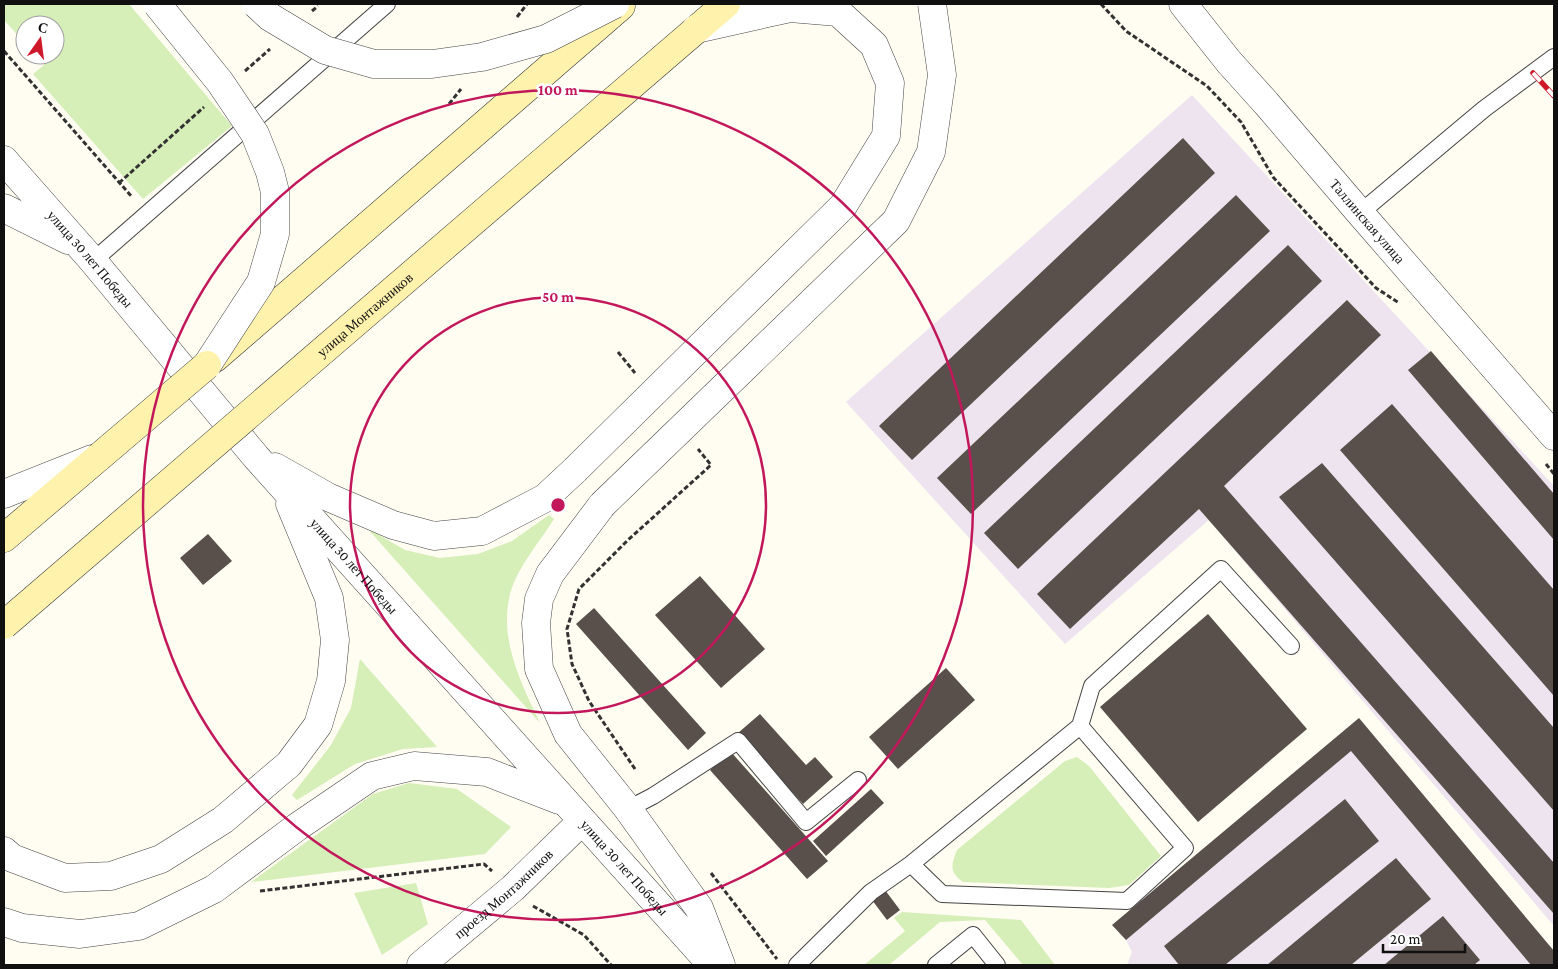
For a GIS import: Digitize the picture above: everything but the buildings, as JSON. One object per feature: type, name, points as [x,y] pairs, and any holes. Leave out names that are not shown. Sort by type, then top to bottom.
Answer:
[{"type":"main road","points":[[4,538],[624,4]]},
{"type":"main road","name":"улица Монтажников","points":[[4,626],[726,4]]},
{"type":"street","points":[[158,4],[220,82],[256,134],[275,192],[275,234],[261,282],[207,365]]},
{"type":"street","points":[[256,4],[270,17],[325,50],[374,64],[432,64],[482,57],[546,39],[616,4]]},
{"type":"street","points":[[720,965],[699,908],[628,809],[568,734],[539,668],[536,622],[539,598],[550,574],[602,505],[896,221],[931,152],[942,75],[932,4]]},
{"type":"street","name":"Таллинская улица","points":[[1183,4],[1229,62],[1360,213],[1548,447]]},
{"type":"street","points":[[256,457],[328,497],[393,525],[434,536],[482,531],[545,498],[575,470],[843,206],[886,136],[890,83],[874,45],[838,12],[790,8],[696,29]]},
{"type":"street","name":"улица 30 лет Победы","points":[[4,160],[86,253],[256,457],[712,965]]},
{"type":"street","points":[[4,208],[86,253]]},
{"type":"street","points":[[4,494],[98,457]]},
{"type":"street","points":[[4,851],[12,858],[65,878],[111,876],[161,859],[208,830],[223,820],[289,764],[318,725],[332,681],[335,640],[329,598],[281,484]]},
{"type":"street","points":[[4,922],[22,928],[80,934],[139,926],[214,889],[297,827],[372,776],[414,766],[487,772],[574,812]]},
{"type":"street","name":"проезд Монтажников","points":[[420,965],[513,888],[574,812]]},
{"type":"lane","points":[[86,253],[148,213],[387,4]]},
{"type":"lane","points":[[1360,213],[1484,109],[1554,57]]},
{"type":"lane","points":[[797,965],[871,892],[911,864],[1080,726],[1092,686],[1222,569],[1291,646]]},
{"type":"lane","points":[[911,864],[942,894],[1127,900],[1185,848],[1080,726]]},
{"type":"lane","points":[[628,809],[653,796],[738,740],[806,822],[858,780]]},
{"type":"lane","points":[[936,965],[973,935],[997,965]]},
{"type":"path","points":[[1101,4],[1126,31],[1207,86],[1241,122],[1273,177],[1376,288],[1404,306]]},
{"type":"path","points":[[4,51],[119,183],[148,213]]},
{"type":"path","points":[[618,352],[637,374]]},
{"type":"path","points":[[653,796],[588,700],[572,664],[567,628],[579,589],[628,540],[711,464],[692,442]]},
{"type":"path","points":[[1548,447],[1554,474]]},
{"type":"path","points":[[259,891],[484,864],[529,904],[584,935],[611,965]]},
{"type":"path","points":[[705,865],[781,965]]},
{"type":"shaded area","points":[[1192,95],[1554,486],[1554,926],[1209,520],[1065,644],[846,402]]},
{"type":"shaded area","points":[[1359,718],[1554,951],[1554,965],[1127,965],[1132,952],[1126,940],[1112,925]]},
{"type":"green space","points":[[4,4],[129,4],[232,126],[143,199],[33,74],[44,65],[65,65],[65,15],[15,15],[15,32],[4,20]]},
{"type":"green space","points":[[549,515],[554,519],[516,578],[509,599],[507,615],[510,647],[514,663],[540,723],[367,528],[405,550],[440,558],[478,554],[512,541]]},
{"type":"green space","points":[[360,659],[437,747],[403,749],[355,764],[297,800],[292,795],[331,745],[351,708]]},
{"type":"green space","points":[[1077,757],[1089,766],[1161,856],[1129,885],[1109,888],[963,882],[955,875],[952,868],[957,850],[1065,761]]},
{"type":"green space","points":[[409,783],[457,789],[511,827],[485,854],[251,882],[373,794]]},
{"type":"green space","points":[[416,883],[428,924],[382,955],[354,893]]},
{"type":"green space","points":[[902,912],[1021,920],[1055,965],[1023,965],[985,920],[940,922],[889,965],[864,965],[905,931],[894,918]]},
{"type":"railway","points":[[1533,73],[1554,96]]}]
